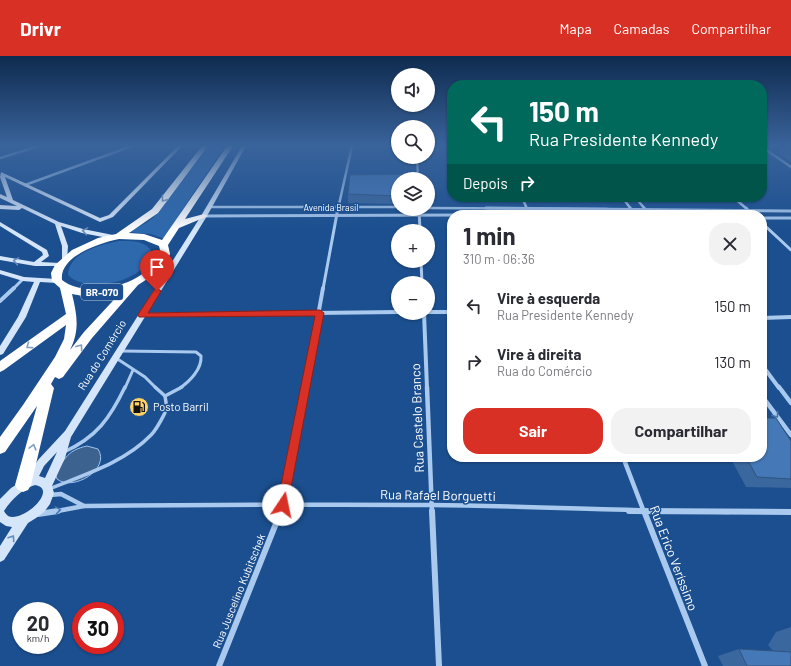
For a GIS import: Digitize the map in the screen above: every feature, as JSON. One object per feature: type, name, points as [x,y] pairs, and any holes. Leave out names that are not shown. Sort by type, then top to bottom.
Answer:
[{"type":"highway","points":[[62,262],[87,245],[116,236],[155,211],[184,174]]},
{"type":"highway","name":"BR-070","points":[[61,285],[79,292],[97,292],[117,289],[136,282],[151,273],[161,263],[165,254],[163,246],[211,174]]},
{"type":"highway","points":[[176,226],[204,216]]},
{"type":"highway","points":[[116,236],[146,236],[157,240],[163,246]]},
{"type":"highway","name":"BR-070","points":[[0,448],[28,409],[60,359],[70,339],[72,315],[56,273],[62,262]]},
{"type":"highway","name":"BR-070","points":[[28,409],[48,388],[88,335],[136,282]]},
{"type":"highway","points":[[0,367],[72,315]]},
{"type":"highway","points":[[26,483],[48,388]]},
{"type":"street","points":[[1,174],[11,202]]},
{"type":"street","points":[[3,174],[100,220],[111,216],[152,174]]},
{"type":"street","points":[[25,184],[52,174]]},
{"type":"street","name":"Rua do Comércio","points":[[1,503],[14,490],[26,483],[41,463],[68,434],[121,351],[228,174]]},
{"type":"street","name":"Rua Juscelino Kubitschek","points":[[219,666],[283,505],[320,313],[337,214],[346,174]]},
{"type":"street","points":[[0,196],[57,223],[82,231],[116,236]]},
{"type":"street","points":[[524,202],[527,209]]},
{"type":"street","points":[[625,202],[631,210]]},
{"type":"street","points":[[639,202],[645,210]]},
{"type":"street","points":[[739,202],[748,210]]},
{"type":"street","points":[[0,207],[24,208]]},
{"type":"street","name":"Avenida Brasil","points":[[209,208],[391,207]]},
{"type":"street","points":[[435,208],[791,210]]},
{"type":"street","name":"Avenida Brasil","points":[[204,216],[391,214]]},
{"type":"street","name":"Avenida Brasil","points":[[435,214],[447,215]]},
{"type":"street","points":[[767,218],[791,218]]},
{"type":"street","points":[[0,258],[35,264],[62,262],[65,246],[57,223]]},
{"type":"street","points":[[0,224],[45,251],[46,256],[35,264]]},
{"type":"street","points":[[767,228],[791,250]]},
{"type":"street","points":[[0,272],[23,279],[38,279],[61,285]]},
{"type":"street","points":[[0,301],[23,279]]},
{"type":"street","points":[[0,352],[22,320],[31,302],[38,279]]},
{"type":"street","points":[[142,315],[391,312]]},
{"type":"street","points":[[435,312],[447,312]]},
{"type":"street","points":[[767,318],[791,317]]},
{"type":"street","name":"Rua Castelo Branco","points":[[424,320],[438,666]]},
{"type":"street","points":[[767,372],[791,403]]},
{"type":"street","points":[[767,403],[791,435]]},
{"type":"street","name":"Rua do Comércio","points":[[0,556],[28,517],[40,508],[68,434]]},
{"type":"street","name":"Rua Erico Veríssimo","points":[[625,462],[704,666]]},
{"type":"street","points":[[26,483],[42,482],[48,490]]},
{"type":"street","name":"Rua Rafael Borguetti","points":[[48,490],[61,494],[84,506]]},
{"type":"street","name":"Rua Rafael Borguetti","points":[[28,517],[84,506],[432,505],[644,511],[791,512]]},
{"type":"street","points":[[1,519],[8,522],[28,517]]},
{"type":"lane","points":[[121,351],[196,352],[201,356],[202,360],[192,379],[165,396]]},
{"type":"lane","points":[[48,490],[119,458],[137,447],[151,434],[167,409],[165,396],[145,377],[116,358]]},
{"type":"lane","points":[[62,452],[80,444],[99,429],[119,399],[134,370]]},
{"type":"shaded area","points":[[187,174],[206,174],[165,239],[151,234],[128,232],[153,218]]},
{"type":"shaded area","points":[[119,241],[133,241],[142,243],[152,252],[148,262],[140,270],[129,277],[116,282],[102,284],[89,284],[77,281],[68,275],[70,267],[80,255],[95,247]]},
{"type":"shaded area","points":[[87,446],[98,449],[101,457],[95,471],[72,483],[57,479],[55,474],[71,452]]},
{"type":"building","points":[[391,174],[391,196],[348,194],[350,175]]},
{"type":"building","points":[[767,418],[776,418],[791,441],[791,479],[757,477],[749,462],[767,462]]},
{"type":"building","points":[[739,649],[791,652],[791,666],[747,666]]},
{"type":"place","name":"Posto Barril","points":[[139,407]]},
{"type":"route","points":[[157,291],[142,315],[320,313],[283,505]]}]
